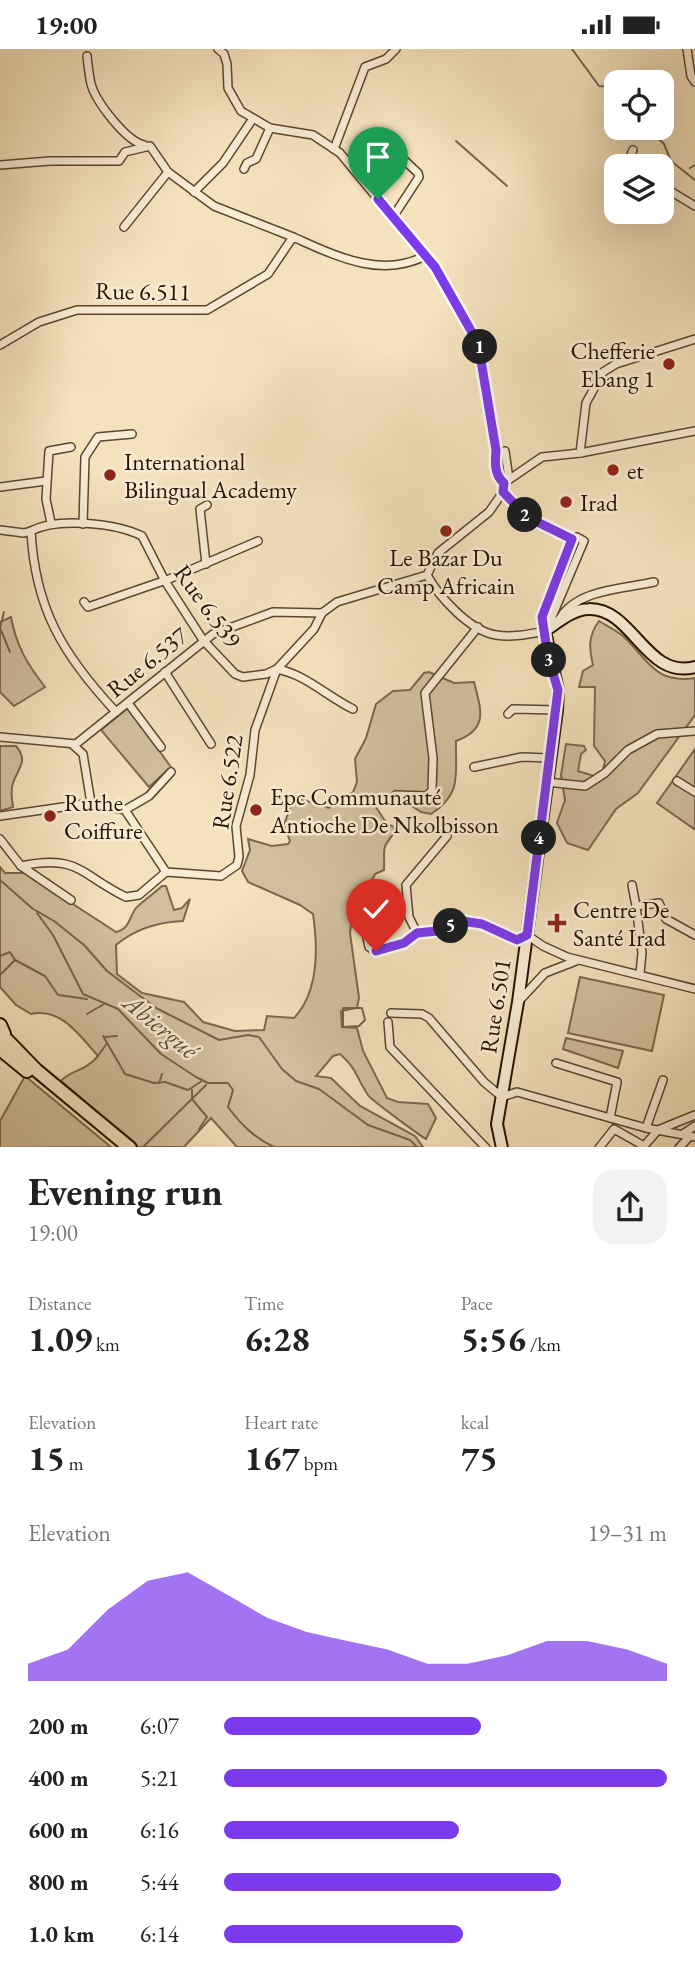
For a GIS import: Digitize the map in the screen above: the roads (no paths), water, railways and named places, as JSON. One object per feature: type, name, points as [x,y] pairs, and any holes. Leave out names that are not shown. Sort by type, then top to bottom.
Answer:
[{"type":"main road","points":[[1,1039],[119,1147]]},
{"type":"main road","points":[[1,1039],[130,1147]]},
{"type":"street","points":[[218,49],[224,54],[227,64],[231,95],[252,120],[270,128],[313,135],[334,149],[356,171],[444,281],[480,348],[496,450],[494,463],[499,479],[527,517],[572,539],[577,537],[584,543],[552,617],[545,626]]},
{"type":"street","points":[[334,149],[365,67],[386,59],[396,49]]},
{"type":"street","points":[[687,49],[691,76],[695,82]]},
{"type":"street","points":[[87,56],[92,86],[134,143],[153,149],[168,172],[214,206],[363,264],[386,265],[425,256]]},
{"type":"street","points":[[194,192],[223,163],[252,120]]},
{"type":"street","points":[[244,169],[256,159],[270,128]]},
{"type":"street","points":[[356,171],[388,143],[418,173],[419,177],[402,199],[393,217]]},
{"type":"street","points":[[0,165],[50,161],[119,161],[125,152],[144,146]]},
{"type":"street","points":[[631,154],[633,150]]},
{"type":"street","points":[[373,154],[390,168]]},
{"type":"street","points":[[124,226],[168,172]]},
{"type":"street","points":[[674,193],[695,206]]},
{"type":"street","name":"Rue 6.511","points":[[0,345],[39,323],[77,310],[207,310],[268,274],[293,237]]},
{"type":"street","points":[[580,453],[586,403],[603,372],[616,364],[695,339]]},
{"type":"street","points":[[353,709],[333,699],[304,677],[276,669],[314,629],[322,613],[337,602],[427,575],[438,553],[489,512],[506,485],[542,457],[580,453],[695,431]]},
{"type":"street","points":[[83,524],[85,457],[98,437],[132,435]]},
{"type":"street","points":[[51,523],[46,481],[49,451],[71,447]]},
{"type":"street","points":[[505,451],[506,485]]},
{"type":"street","points":[[0,487],[46,481]]},
{"type":"street","points":[[206,563],[200,508],[207,505]]},
{"type":"street","name":"Rue 6.539","points":[[31,531],[51,523],[83,524],[142,536],[164,581],[203,640],[240,676],[266,674],[276,669]]},
{"type":"street","points":[[0,530],[24,533],[31,531],[35,578],[46,611],[69,654],[116,712]]},
{"type":"street","name":"Rue 6.501","points":[[502,1147],[497,1124],[518,1002],[557,710],[558,690],[543,613],[572,539]]},
{"type":"street","points":[[84,602],[88,607],[164,581],[258,541]]},
{"type":"street","points":[[427,575],[453,606],[478,627],[500,636],[545,626],[580,611],[596,609],[615,619],[663,664],[685,670],[695,667]]},
{"type":"street","points":[[558,622],[565,610],[576,600],[654,582]]},
{"type":"street","name":"Rue 6.537","points":[[73,745],[203,640],[224,628],[273,612],[322,613]]},
{"type":"street","points":[[396,795],[426,796],[432,791],[433,758],[425,694],[478,627]]},
{"type":"street","name":"Rue 6.522","points":[[166,872],[221,876],[237,865],[239,857],[236,826],[250,775],[255,730],[276,669]]},
{"type":"street","points":[[165,672],[211,744]]},
{"type":"street","points":[[128,703],[161,747]]},
{"type":"street","points":[[508,714],[513,709],[557,710]]},
{"type":"street","points":[[547,782],[585,786],[605,773],[628,750],[657,734],[695,731]]},
{"type":"street","points":[[0,737],[73,745],[83,754],[91,803]]},
{"type":"street","points":[[474,768],[506,759],[549,758]]},
{"type":"street","points":[[0,816],[91,803],[125,810],[149,796],[171,772]]},
{"type":"street","points":[[677,781],[695,792]]},
{"type":"street","points":[[21,866],[38,862],[74,865],[126,897],[139,895],[166,872],[125,810]]},
{"type":"street","points":[[417,933],[409,916],[406,885],[447,836]]},
{"type":"street","points":[[0,839],[21,866],[71,900]]},
{"type":"street","points":[[632,885],[642,953],[640,973]]},
{"type":"street","points":[[636,906],[659,903],[666,919],[695,935]]},
{"type":"street","points":[[366,933],[369,947],[376,951],[404,943],[417,933],[437,931],[469,921],[517,940],[527,935],[543,946],[580,960],[640,973],[693,990]]},
{"type":"street","points":[[518,1002],[545,973],[580,960]]},
{"type":"street","points":[[391,1013],[422,1014],[429,1018],[484,1082],[502,1097],[517,1092],[646,1128],[689,1136]]},
{"type":"street","points":[[388,1021],[390,1047],[486,1147]]},
{"type":"street","points":[[556,1063],[619,1084],[610,1118]]},
{"type":"street","points":[[646,1128],[663,1080]]},
{"type":"street","points":[[599,1147],[614,1129],[644,1146],[658,1130],[695,1115]]},
{"type":"street","points":[[679,1147],[695,1126]]},
{"type":"waterway","points":[[572,49],[599,86],[604,86]]},
{"type":"waterway","points":[[660,140],[671,161],[695,180]]},
{"type":"waterway","points":[[456,141],[507,186]]},
{"type":"waterway","points":[[690,168],[695,165]]},
{"type":"waterway","points":[[4,612],[0,628],[10,652]]},
{"type":"waterway","name":"Abiergué","points":[[0,880],[33,909]]},
{"type":"waterway","points":[[35,910],[84,945],[107,971],[156,1008],[219,1040],[248,1035],[259,1037],[282,1069],[296,1081],[319,1089],[368,1125],[410,1140],[417,1147]]},
{"type":"waterway","name":"Abiergué","points":[[37,913],[53,935],[83,994],[118,1009],[161,1054],[196,1077],[208,1083],[228,1083],[233,1090],[228,1107],[249,1131],[274,1147]]},
{"type":"waterway","points":[[0,956],[10,952],[15,960],[45,976],[58,995],[87,999]]},
{"type":"waterway","points":[[0,975],[15,960]]},
{"type":"waterway","points":[[87,1014],[104,1004]]},
{"type":"waterway","points":[[343,1008],[362,1008],[365,1020],[359,1026],[343,1027],[343,1008]]},
{"type":"waterway","points":[[103,1036],[125,1074],[188,1090],[202,1081]]},
{"type":"waterway","points":[[105,1037],[117,1036]]},
{"type":"waterway","points":[[98,1056],[107,1043]]},
{"type":"waterway","points":[[159,1083],[162,1074]]},
{"type":"waterway","points":[[143,1147],[206,1085]]},
{"type":"waterway","points":[[192,1090],[192,1099],[207,1117],[199,1129]]},
{"type":"place","name":"Chefferie Ebang 1","points":[[669,364]]},
{"type":"place","name":"et","points":[[613,470]]},
{"type":"place","name":"International Bilingual Academy","points":[[110,475]]},
{"type":"place","name":"Irad","points":[[566,502]]},
{"type":"place","name":"Le Bazar Du Camp Africain","points":[[446,531]]},
{"type":"place","name":"Epc Communauté Antioche De Nkolbisson","points":[[256,810]]},
{"type":"place","name":"Ruthe Coiffure","points":[[50,816]]},
{"type":"place","name":"Centre De Santé Irad","points":[[557,923]]}]
